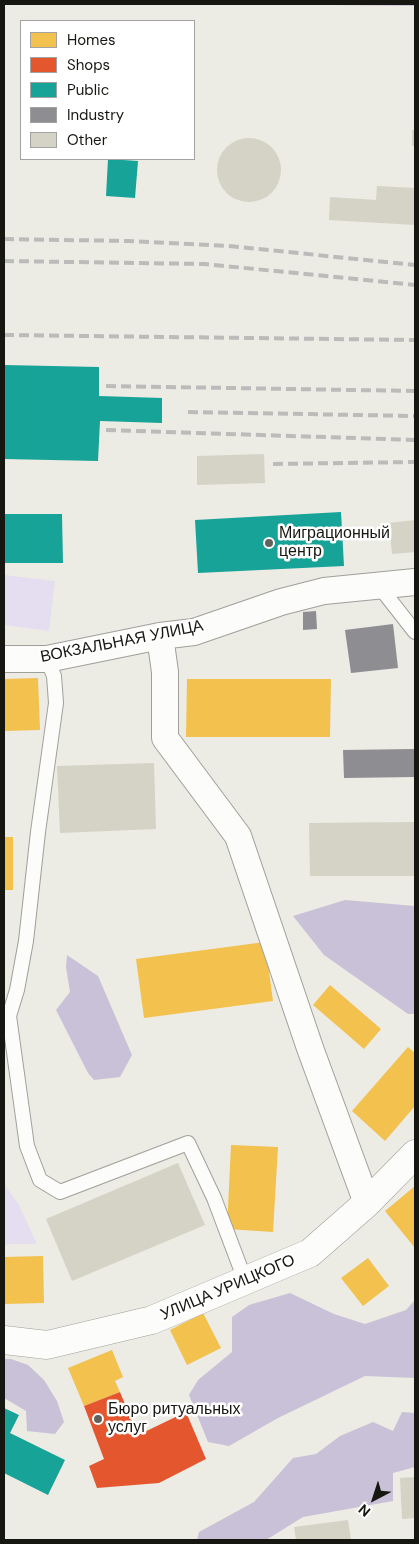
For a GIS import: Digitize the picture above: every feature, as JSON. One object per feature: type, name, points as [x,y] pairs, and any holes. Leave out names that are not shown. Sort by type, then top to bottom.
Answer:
[{"type":"street","name":"ВОКЗАЛЬНАЯ УЛИЦА","points":[[4,659],[47,659],[160,636],[194,632],[281,602],[324,591],[415,582]]},
{"type":"street","points":[[160,636],[165,672],[165,738],[238,836],[310,1048],[367,1203]]},
{"type":"street","name":"УЛИЦА УРИЦКОГО","points":[[4,1340],[48,1345],[152,1320],[310,1253],[367,1203],[415,1154]]},
{"type":"lane","points":[[379,586],[415,632]]},
{"type":"lane","points":[[47,659],[54,676],[56,704],[38,832],[26,941],[10,1016],[27,1146],[40,1180],[60,1192],[188,1143],[214,1198],[245,1280]]},
{"type":"shaded area","points":[[248,4],[415,4],[415,6]]},
{"type":"shaded area","points":[[4,575],[55,581],[49,631],[4,625]]},
{"type":"shaded area","points":[[345,900],[415,906],[415,1014],[408,1014],[324,955],[293,916]]},
{"type":"shaded area","points":[[67,955],[98,976],[132,1055],[120,1077],[94,1080],[88,1073],[56,1010],[70,992],[66,967]]},
{"type":"shaded area","points":[[4,1184],[19,1205],[37,1244],[4,1245]]},
{"type":"shaded area","points":[[290,1293],[334,1314],[365,1324],[406,1310],[415,1300],[415,1378],[365,1376],[278,1418],[229,1446],[208,1442],[189,1395],[198,1380],[232,1352],[232,1317],[249,1305]]},
{"type":"shaded area","points":[[4,1359],[11,1359],[28,1365],[44,1380],[57,1401],[64,1422],[55,1434],[27,1431],[26,1411],[4,1398]]},
{"type":"shaded area","points":[[402,1412],[415,1413],[415,1467],[393,1473],[393,1501],[303,1517],[266,1540],[197,1540],[199,1532],[254,1502],[293,1458],[316,1454],[340,1436],[373,1422],[393,1431]]},
{"type":"building: Homes","points":[[38,678],[40,730],[4,731],[4,679]]},
{"type":"building: Homes","points":[[187,679],[331,679],[330,737],[186,737]]},
{"type":"building: Homes","points":[[4,837],[13,837],[13,890],[4,890]]},
{"type":"building: Homes","points":[[265,942],[273,1001],[144,1018],[136,959]]},
{"type":"building: Homes","points":[[330,985],[381,1029],[364,1049],[313,1005]]},
{"type":"building: Homes","points":[[408,1047],[415,1053],[415,1106],[385,1141],[352,1111]]},
{"type":"building: Homes","points":[[231,1145],[278,1147],[273,1232],[227,1229]]},
{"type":"building: Homes","points":[[415,1186],[415,1248],[385,1211]]},
{"type":"building: Homes","points":[[43,1256],[44,1303],[4,1304],[4,1257]]},
{"type":"building: Homes","points":[[368,1258],[389,1286],[363,1306],[341,1278]]},
{"type":"building: Homes","points":[[203,1313],[221,1348],[187,1365],[170,1330]]},
{"type":"building: Homes","points":[[112,1350],[123,1377],[115,1381],[120,1392],[84,1406],[68,1368]]},
{"type":"building: Shops","points":[[120,1392],[138,1435],[186,1412],[206,1459],[159,1483],[97,1488],[89,1466],[104,1459],[84,1406]]},
{"type":"building: Public","points":[[108,160],[138,161],[135,198],[106,196]]},
{"type":"building: Public","points":[[4,365],[99,367],[99,396],[162,398],[162,423],[100,421],[98,461],[4,459]]},
{"type":"building: Public","name":"Миграционный центр","points":[[341,512],[344,566],[198,573],[195,520]]},
{"type":"building: Public","points":[[4,514],[62,514],[63,563],[4,563]]},
{"type":"building: Public","points":[[4,1408],[19,1415],[10,1433],[65,1460],[48,1495],[4,1473]]},
{"type":"building: Industry","points":[[316,611],[317,629],[303,630],[303,612]]},
{"type":"building: Industry","points":[[393,624],[398,668],[351,673],[345,630]]},
{"type":"building: Industry","points":[[415,749],[415,777],[344,778],[343,750]]},
{"type":"building: Other","points":[[412,130],[415,130],[415,146],[412,146]]},
{"type":"building: Other","points":[[243,138],[255,138],[272,147],[279,158],[281,170],[279,182],[272,193],[255,202],[243,202],[231,197],[222,188],[217,176],[217,164],[222,152],[231,143]]},
{"type":"building: Other","points":[[377,186],[415,188],[415,225],[329,220],[330,197],[376,200]]},
{"type":"building: Other","points":[[264,454],[265,483],[197,485],[197,456]]},
{"type":"building: Other","points":[[415,520],[415,552],[392,554],[389,523]]},
{"type":"building: Other","points":[[154,763],[156,829],[60,833],[57,766]]},
{"type":"building: Other","points":[[415,822],[415,876],[310,876],[309,823]]},
{"type":"building: Other","points":[[178,1163],[205,1225],[72,1281],[46,1219]]},
{"type":"building: Other","points":[[415,1477],[415,1518],[402,1519],[400,1478]]},
{"type":"building: Other","points":[[348,1520],[351,1540],[296,1540],[294,1527]]},
{"type":"railway","points":[[4,239],[128,241],[229,246],[415,265]]},
{"type":"railway","points":[[4,261],[205,264],[415,285]]},
{"type":"railway","points":[[4,335],[415,340]]},
{"type":"railway","points":[[106,386],[415,391]]},
{"type":"railway","points":[[188,412],[415,416]]},
{"type":"railway","points":[[106,430],[415,440]]},
{"type":"railway","points":[[273,464],[415,462]]},
{"type":"place","name":"Миграционный центр","points":[[269,543]]},
{"type":"place","name":"Бюро ритуальных услуг","points":[[98,1419]]}]
